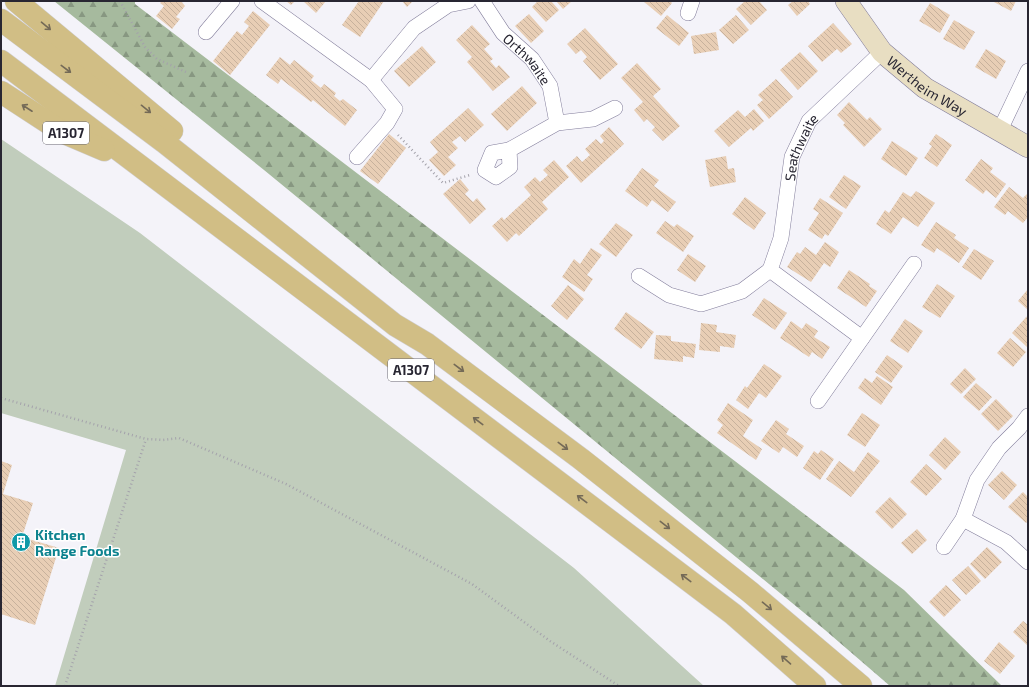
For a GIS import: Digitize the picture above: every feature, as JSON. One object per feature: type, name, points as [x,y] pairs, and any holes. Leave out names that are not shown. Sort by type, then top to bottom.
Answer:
[{"type":"main road","name":"A1307","points":[[16,1],[400,317],[427,344]]},
{"type":"main road","name":"A1307","points":[[1,20],[164,142],[395,325],[427,344],[581,459],[743,587],[861,686]]},
{"type":"main road","name":"A1307","points":[[1,61],[733,614],[815,686]]},
{"type":"main road","name":"A1307","points":[[1,92],[64,132],[136,164]]},
{"type":"street","points":[[206,32],[232,1]]},
{"type":"street","points":[[262,1],[371,80],[396,109],[387,123],[357,157]]},
{"type":"street","points":[[371,80],[414,28],[448,4],[468,1]]},
{"type":"street","name":"Orthwaite","points":[[482,1],[503,34],[532,59],[550,86],[557,123]]},
{"type":"street","name":"Wertheim Way","points":[[846,1],[882,52],[925,88],[1028,147]]},
{"type":"street","name":"Seathwaite","points":[[770,270],[781,238],[792,157],[810,122],[882,52]]},
{"type":"street","points":[[1000,130],[1028,72]]},
{"type":"street","points":[[485,170],[492,152],[509,150],[557,123],[593,119],[615,108]]},
{"type":"street","points":[[818,401],[914,264]]},
{"type":"street","points":[[639,276],[669,296],[700,304],[742,291],[770,270],[862,338]]},
{"type":"street","points":[[944,547],[963,519],[977,480],[999,448],[1019,428],[1028,416]]},
{"type":"street","points":[[963,519],[1006,542],[1028,562]]},
{"type":"path","points":[[120,1],[145,47],[157,59],[186,72]]},
{"type":"path","points":[[387,123],[443,183],[485,170]]},
{"type":"path","points":[[1,398],[146,439],[163,440],[179,438],[286,484],[472,584],[550,641],[619,686]]},
{"type":"path","points":[[65,686],[146,439]]},
{"type":"green space","points":[[54,1],[135,1],[135,4],[904,590],[1002,686],[890,686],[825,630],[264,170]]},
{"type":"green space","points":[[1,139],[140,233],[574,568],[704,686],[55,686],[126,450],[1,413]]},
{"type":"building","points":[[162,1],[181,1],[185,6],[176,17],[180,19],[172,29],[156,16],[164,6],[160,3]]},
{"type":"building","points":[[286,1],[295,1],[291,5]]},
{"type":"building","points":[[303,1],[326,1],[316,13]]},
{"type":"building","points":[[359,1],[384,1],[360,37],[342,25]]},
{"type":"building","points":[[402,1],[413,1],[407,7]]},
{"type":"building","points":[[538,1],[551,1],[559,10],[546,22],[532,7]]},
{"type":"building","points":[[556,1],[572,1],[563,9]]},
{"type":"building","points":[[643,1],[670,1],[672,3],[661,16]]},
{"type":"building","points":[[745,1],[759,1],[767,10],[751,25],[736,9]]},
{"type":"building","points":[[793,1],[808,1],[810,4],[797,16],[788,5]]},
{"type":"building","points":[[992,1],[1016,1],[1011,11]]},
{"type":"building","points":[[930,3],[950,15],[940,33],[919,21]]},
{"type":"building","points":[[253,11],[270,25],[230,75],[213,61],[237,31],[242,35],[249,26],[244,22]]},
{"type":"building","points":[[529,14],[544,31],[531,43],[515,26]]},
{"type":"building","points":[[667,15],[689,33],[679,46],[656,28]]},
{"type":"building","points":[[736,15],[749,30],[733,44],[719,30]]},
{"type":"building","points":[[954,20],[975,32],[964,50],[943,39]]},
{"type":"building","points":[[833,23],[852,44],[841,53],[837,49],[822,62],[808,46]]},
{"type":"building","points":[[472,25],[490,44],[484,49],[493,59],[490,61],[496,68],[499,65],[510,77],[493,91],[467,62],[472,57],[456,40]]},
{"type":"building","points":[[585,28],[618,64],[600,80],[583,61],[587,57],[581,50],[576,54],[567,44]]},
{"type":"building","points":[[716,32],[719,50],[694,54],[691,36]]},
{"type":"building","points":[[422,46],[436,62],[409,87],[394,71]]},
{"type":"building","points":[[986,49],[1006,61],[996,79],[975,67]]},
{"type":"building","points":[[800,52],[818,71],[798,90],[780,70]]},
{"type":"building","points":[[280,57],[290,65],[294,60],[314,76],[311,80],[321,88],[324,84],[336,93],[334,96],[340,101],[343,99],[357,110],[345,126],[313,100],[311,102],[281,79],[278,84],[266,75]]},
{"type":"building","points":[[637,63],[661,89],[653,96],[680,126],[663,141],[652,130],[655,127],[647,119],[644,122],[634,110],[643,102],[621,78]]},
{"type":"building","points":[[776,79],[793,97],[769,119],[757,105],[763,100],[758,95]]},
{"type":"building","points":[[522,86],[537,103],[507,131],[491,114]]},
{"type":"building","points":[[849,102],[867,120],[870,117],[882,129],[864,147],[843,125],[845,123],[837,115]]},
{"type":"building","points":[[468,108],[484,125],[465,142],[460,136],[452,142],[458,148],[448,157],[456,165],[444,176],[429,160],[438,152],[430,142]]},
{"type":"building","points":[[754,109],[764,121],[753,131],[751,128],[729,147],[714,131],[738,110],[745,117]]},
{"type":"building","points":[[609,127],[624,144],[581,183],[566,166],[577,156],[582,162],[590,155],[585,149],[596,139],[601,144],[604,141],[600,136]]},
{"type":"building","points":[[389,134],[406,148],[378,184],[360,171]]},
{"type":"building","points":[[936,134],[952,145],[937,167],[924,158],[932,146],[929,144]]},
{"type":"building","points":[[892,141],[918,158],[906,176],[881,159]]},
{"type":"building","points":[[726,156],[728,169],[734,168],[736,182],[710,187],[705,160]]},
{"type":"building","points":[[981,159],[993,168],[990,172],[1006,184],[996,198],[986,190],[983,194],[965,180]]},
{"type":"building","points":[[554,160],[569,177],[542,202],[548,209],[519,236],[516,233],[507,242],[492,226],[502,217],[504,220],[531,195],[524,187],[535,177],[540,182],[548,175],[543,170]]},
{"type":"building","points":[[642,168],[659,180],[654,186],[676,202],[668,212],[652,200],[647,207],[625,191]]},
{"type":"building","points":[[844,175],[861,186],[846,209],[829,197]]},
{"type":"building","points":[[460,179],[469,190],[465,194],[473,202],[477,198],[486,209],[470,224],[443,194]]},
{"type":"building","points":[[1009,187],[1023,198],[1027,194],[1028,195],[1028,217],[1023,223],[1008,211],[1005,215],[994,207]]},
{"type":"building","points":[[916,191],[935,203],[918,227],[903,217],[891,234],[876,224],[885,210],[889,213],[903,192],[911,197]]},
{"type":"building","points":[[745,197],[766,213],[754,230],[732,214]]},
{"type":"building","points":[[820,198],[843,213],[828,236],[825,234],[822,239],[808,230],[819,213],[813,209]]},
{"type":"building","points":[[665,221],[674,227],[677,224],[694,236],[683,252],[656,233]]},
{"type":"building","points":[[936,222],[956,235],[954,238],[969,248],[959,263],[937,248],[934,253],[921,245]]},
{"type":"building","points":[[616,223],[633,235],[616,257],[599,244]]},
{"type":"building","points":[[825,242],[839,252],[830,267],[824,263],[811,282],[787,267],[797,252],[800,254],[805,247],[816,255]]},
{"type":"building","points":[[591,248],[602,255],[587,275],[593,279],[584,292],[562,277],[574,259],[580,264]]},
{"type":"building","points":[[974,249],[994,261],[981,280],[962,267]]},
{"type":"building","points":[[688,254],[706,266],[695,282],[677,270]]},
{"type":"building","points":[[849,270],[870,284],[869,286],[877,291],[866,307],[837,288]]},
{"type":"building","points":[[937,284],[955,296],[940,318],[922,307]]},
{"type":"building","points":[[568,285],[584,299],[567,320],[551,306]]},
{"type":"building","points":[[1028,289],[1028,310],[1018,301]]},
{"type":"building","points":[[764,298],[787,313],[775,330],[752,315]]},
{"type":"building","points":[[626,312],[654,332],[641,349],[614,329]]},
{"type":"building","points":[[1028,315],[1028,348],[1012,333]]},
{"type":"building","points":[[905,319],[923,331],[908,353],[890,341]]},
{"type":"building","points":[[791,321],[802,329],[806,323],[818,331],[814,337],[830,347],[822,359],[812,352],[809,357],[780,338]]},
{"type":"building","points":[[701,323],[717,325],[716,332],[736,335],[734,348],[720,346],[720,352],[699,350]]},
{"type":"building","points":[[656,335],[671,336],[671,341],[696,344],[694,358],[683,356],[683,362],[654,359]]},
{"type":"building","points":[[1010,338],[1026,352],[1013,367],[997,353]]},
{"type":"building","points":[[887,355],[903,366],[891,383],[875,372]]},
{"type":"building","points":[[764,364],[782,376],[766,398],[759,393],[748,409],[736,400],[745,386],[747,388]]},
{"type":"building","points":[[965,368],[976,379],[961,394],[950,384]]},
{"type":"building","points":[[877,376],[893,387],[881,405],[858,388],[865,378],[872,383]]},
{"type":"building","points":[[976,383],[992,397],[979,411],[963,397]]},
{"type":"building","points":[[996,399],[1013,416],[998,431],[981,414]]},
{"type":"building","points":[[728,403],[753,420],[743,436],[762,449],[756,460],[717,433],[723,425],[717,420]]},
{"type":"building","points":[[862,413],[880,425],[865,447],[847,435]]},
{"type":"building","points":[[776,420],[789,429],[786,434],[804,446],[797,457],[783,447],[779,453],[761,441]]},
{"type":"building","points":[[945,437],[961,452],[945,470],[929,455]]},
{"type":"building","points":[[821,450],[834,459],[820,480],[803,468],[814,451],[818,454]]},
{"type":"building","points":[[868,452],[880,461],[851,497],[826,479],[839,461],[854,472]]},
{"type":"building","name":"Kitchen Range Foods","points":[[1,461],[12,465],[3,494],[33,503],[22,537],[59,548],[35,625],[1,614]]},
{"type":"building","points":[[926,464],[942,479],[926,496],[910,482]]},
{"type":"building","points":[[1002,471],[1017,485],[1004,500],[988,485]]},
{"type":"building","points":[[1023,492],[1028,497],[1028,521],[1026,523],[1008,507]]},
{"type":"building","points":[[890,497],[907,514],[892,529],[875,512]]},
{"type":"building","points":[[917,529],[927,540],[912,554],[901,543]]},
{"type":"building","points":[[987,547],[1002,562],[985,579],[970,564]]},
{"type":"building","points":[[968,566],[981,581],[966,595],[952,580]]},
{"type":"building","points":[[946,585],[961,600],[944,617],[929,602]]},
{"type":"building","points":[[1023,621],[1028,625],[1028,646],[1013,632]]},
{"type":"building","points":[[999,642],[1015,656],[1000,674],[984,661]]},
{"type":"place","name":"Kitchen Range Foods","points":[[21,542]]}]
